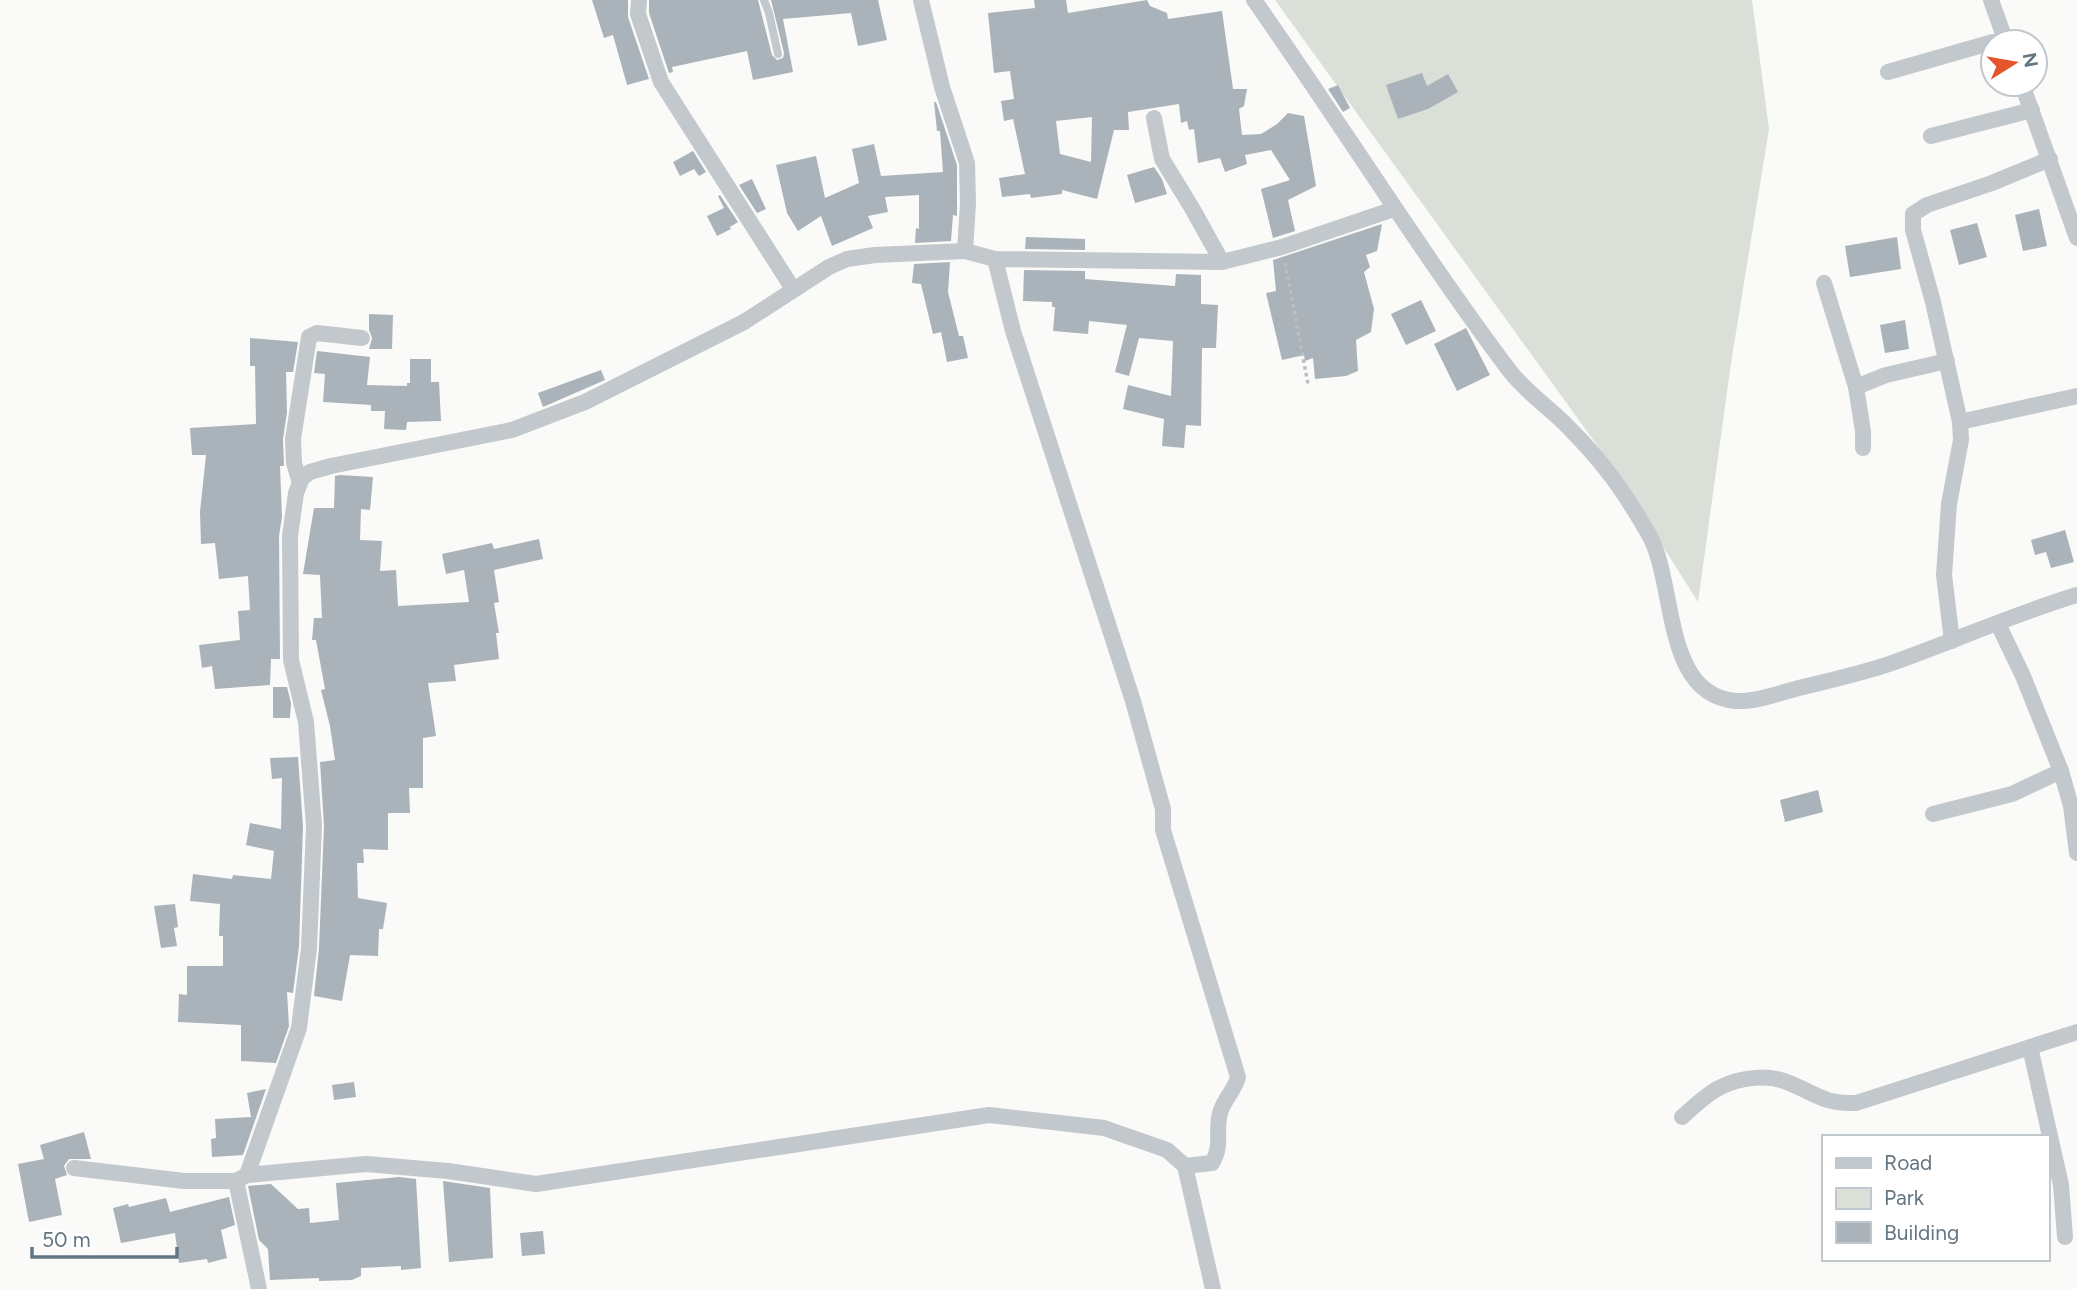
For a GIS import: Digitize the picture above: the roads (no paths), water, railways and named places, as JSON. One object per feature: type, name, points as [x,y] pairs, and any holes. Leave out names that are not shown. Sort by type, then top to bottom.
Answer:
[{"type":"street","points":[[639,0],[638,14],[661,82],[793,289]]},
{"type":"street","points":[[921,0],[942,86],[967,163],[965,251]]},
{"type":"street","points":[[1254,0],[1314,84],[1394,209],[1514,376],[1569,427],[1607,468],[1630,502],[1656,545],[1668,590],[1675,640],[1690,674],[1713,694],[1737,701],[1761,697],[1889,664],[2077,595]]},
{"type":"street","points":[[1991,0],[1997,28]]},
{"type":"street","points":[[1888,72],[1979,47]]},
{"type":"street","points":[[2027,98],[2074,220],[2077,239]]},
{"type":"street","points":[[1931,136],[2032,110]]},
{"type":"street","points":[[1154,118],[1162,159],[1222,262]]},
{"type":"street","points":[[1952,641],[1944,575],[1949,504],[1961,440],[1960,422],[1913,230],[1913,214],[1927,205],[1992,183],[2050,159]]},
{"type":"street","points":[[259,1289],[241,1178],[299,1028],[309,947],[314,826],[306,722],[294,676],[291,641],[290,536],[296,493],[300,483],[310,472],[512,430],[585,402],[744,322],[793,289],[847,259],[965,251],[995,259],[1222,262],[1282,247],[1394,209]]},
{"type":"street","points":[[995,259],[1013,331],[1133,701],[1163,809],[1163,830],[1238,1077],[1236,1086],[1226,1096],[1220,1115],[1219,1151],[1212,1163],[1185,1166]]},
{"type":"street","points":[[1824,284],[1856,387],[1863,449]]},
{"type":"street","points":[[300,483],[294,463],[293,439],[309,337],[317,333],[362,338]]},
{"type":"street","points":[[1856,387],[1886,375],[1947,361]]},
{"type":"street","points":[[1960,422],[2077,396]]},
{"type":"street","points":[[1998,624],[2023,676],[2061,771],[2071,806],[2077,853]]},
{"type":"street","points":[[1933,814],[2012,794],[2061,771]]},
{"type":"street","points":[[1682,1117],[1718,1087],[1741,1080],[1777,1078],[1829,1102],[1856,1103],[2077,1032]]},
{"type":"street","points":[[2030,1047],[2062,1185],[2065,1237]]},
{"type":"street","points":[[74,1168],[184,1181],[241,1178],[366,1164],[448,1171],[536,1184],[989,1115],[1104,1128],[1167,1150],[1185,1166],[1213,1289]]},
{"type":"lane","points":[[764,0],[778,54]]}]
